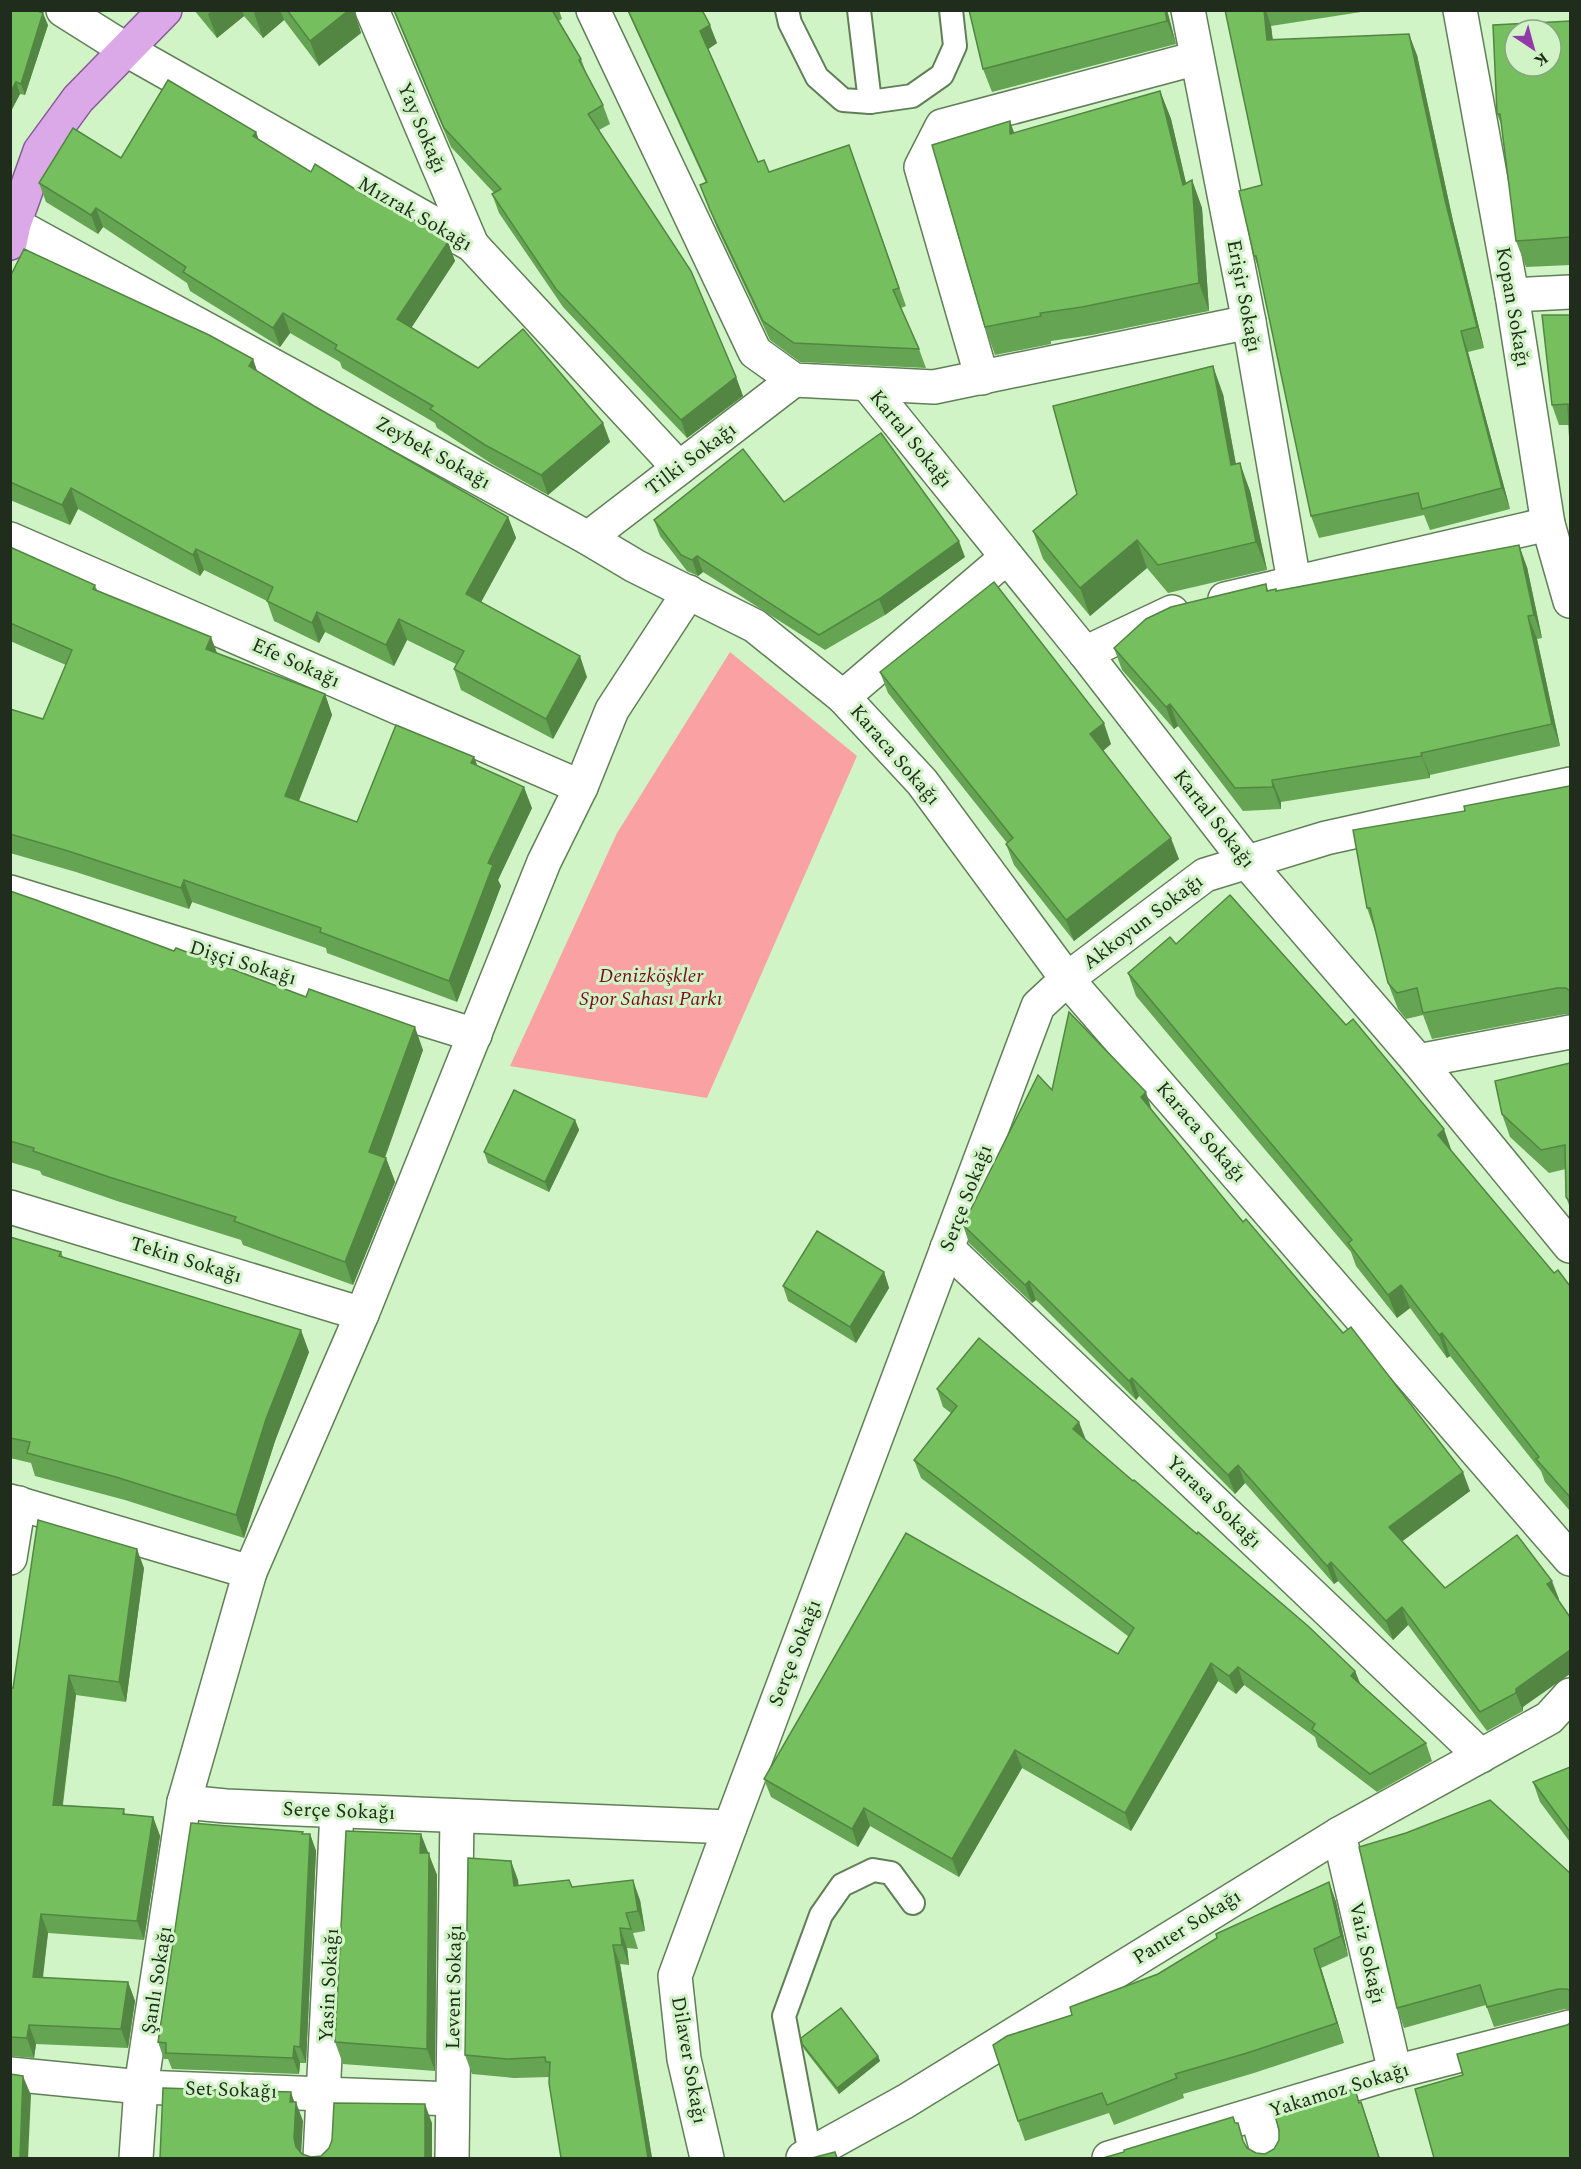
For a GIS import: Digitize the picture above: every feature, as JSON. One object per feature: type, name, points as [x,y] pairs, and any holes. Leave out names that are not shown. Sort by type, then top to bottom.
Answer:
[{"type":"main road","points":[[12,233],[40,151],[78,99],[165,10]]},
{"type":"street","name":"Mızrak Sokağı","points":[[63,10],[125,50],[472,244],[679,468]]},
{"type":"street","name":"Yay Sokağı","points":[[372,10],[472,244]]},
{"type":"street","points":[[593,10],[755,352],[794,380],[934,387],[1249,322]]},
{"type":"street","name":"Erişir Sokağı","points":[[1188,10],[1249,322],[1294,582]]},
{"type":"street","name":"Kopan Sokağı","points":[[1460,10],[1512,295],[1548,524],[1570,601]]},
{"type":"street","points":[[982,378],[921,167],[942,126],[1197,58]]},
{"type":"street","name":"Zeybek Sokağı","points":[[12,233],[588,537],[635,566],[755,626],[843,697]]},
{"type":"street","points":[[1512,295],[1570,292]]},
{"type":"street","name":"Tilki Sokağı","points":[[588,537],[794,380]]},
{"type":"street","name":"Kartal Sokağı","points":[[867,384],[1085,653],[1246,861],[1418,1061],[1570,1246]]},
{"type":"street","points":[[1085,653],[1173,611],[1548,524]]},
{"type":"street","name":"Efe Sokağı","points":[[10,539],[580,787]]},
{"type":"street","points":[[843,697],[1007,557]]},
{"type":"street","name":"Şanlı Sokağı","points":[[136,2158],[141,2087],[184,1802],[250,1572],[362,1314],[544,862],[580,787],[612,710],[689,592]]},
{"type":"street","name":"Karaca Sokağı","points":[[843,697],[922,782],[1067,979],[1570,1559]]},
{"type":"street","name":"Akkoyun Sokağı","points":[[1067,979],[1205,874],[1326,838],[1570,784]]},
{"type":"street","name":"Dişçi Sokağı","points":[[10,892],[475,1035]]},
{"type":"street","name":"Serçe Sokağı","points":[[184,1802],[337,1811],[730,1827],[1038,1006],[1067,979]]},
{"type":"street","points":[[1418,1061],[1570,1032]]},
{"type":"street","name":"Tekin Sokağı","points":[[10,1207],[362,1314]]},
{"type":"street","name":"Yarasa Sokağı","points":[[947,1248],[1481,1756]]},
{"type":"street","points":[[10,1558],[15,1502],[250,1572]]},
{"type":"street","name":"Panter Sokağı","points":[[807,2156],[906,2101],[1339,1834],[1549,1718],[1570,1695]]},
{"type":"street","name":"Yasin Sokağı","points":[[320,2158],[337,1811]]},
{"type":"street","name":"Levent Sokağı","points":[[452,2158],[457,1816]]},
{"type":"street","name":"Dilaver Sokağı","points":[[707,2158],[684,2059],[675,1976],[730,1827]]},
{"type":"street","name":"Vaiz Sokağı","points":[[1339,1834],[1395,2072]]},
{"type":"street","name":"Yakamoz Sokağı","points":[[1109,2158],[1395,2072],[1570,2027]]},
{"type":"street","name":"Set Sokağı","points":[[10,2074],[141,2087],[452,2099]]},
{"type":"street","points":[[1257,2115],[1269,2158]]},
{"type":"lane","points":[[786,10],[790,23],[817,77],[843,100],[870,102],[912,96],[942,75],[955,46],[951,10]]},
{"type":"lane","points":[[859,10],[870,102]]},
{"type":"lane","points":[[807,2156],[784,2016],[821,1915],[842,1885],[873,1870],[891,1873],[914,1903]]},
{"type":"green space","name":"Denizköşkler Spor Sahası Parkı","points":[[730,652],[857,756],[707,1098],[510,1066],[617,833]]},
{"type":"building","points":[[10,10],[35,10],[43,13],[21,84],[16,82],[10,93]]},
{"type":"building","points":[[287,10],[349,10],[310,41]]},
{"type":"building","points":[[394,10],[552,10],[581,59],[579,60],[603,105],[588,114],[691,271],[736,377],[681,420],[556,289],[492,194],[501,189],[444,128]]},
{"type":"building","points":[[628,10],[702,10],[710,25],[700,31],[758,162],[764,160],[769,172],[849,145],[899,288],[893,290],[919,349],[794,343],[763,321],[710,210],[700,185],[707,182]]},
{"type":"building","points":[[969,10],[1165,10],[1167,21],[983,69]]},
{"type":"building","points":[[1225,10],[1264,10],[1267,40],[1409,34],[1445,200],[1477,327],[1461,331],[1502,488],[1422,509],[1418,493],[1311,516],[1256,256],[1254,256],[1239,191],[1262,185]]},
{"type":"building","points":[[1563,21],[1570,21],[1570,237],[1516,241],[1500,114],[1497,114],[1493,25],[1503,24],[1503,78],[1563,78]]},
{"type":"building","points":[[168,80],[256,132],[253,136],[311,172],[315,164],[366,196],[368,193],[399,210],[448,242],[397,319],[478,368],[523,329],[603,423],[541,475],[485,445],[430,409],[433,406],[335,349],[337,345],[283,313],[273,328],[183,272],[186,267],[96,208],[91,215],[39,183],[73,128],[121,158]]},
{"type":"building","points":[[1160,91],[1183,185],[1192,180],[1199,283],[1082,307],[1040,313],[1041,316],[985,327],[932,145],[1010,121],[1010,134]]},
{"type":"building","points":[[24,249],[209,335],[253,359],[249,366],[314,406],[508,517],[466,594],[580,656],[546,719],[454,669],[464,651],[399,619],[386,645],[317,612],[312,623],[267,601],[273,587],[196,549],[193,555],[71,488],[62,505],[10,482],[10,277]]},
{"type":"building","points":[[1542,315],[1570,315],[1570,442],[1568,404],[1552,405]]},
{"type":"building","points":[[1213,366],[1231,465],[1240,463],[1256,542],[1158,565],[1137,540],[1080,588],[1033,531],[1077,494],[1053,406]]},
{"type":"building","points":[[881,433],[959,541],[879,599],[819,635],[697,556],[692,560],[681,555],[654,520],[743,449],[784,502]]},
{"type":"building","points":[[1519,545],[1534,615],[1528,616],[1552,724],[1421,753],[1422,756],[1272,780],[1273,787],[1235,788],[1170,704],[1166,707],[1114,648],[1146,619],[1171,607],[1266,584],[1267,591],[1276,589],[1276,591]]},
{"type":"building","points":[[10,547],[95,585],[93,589],[211,637],[206,649],[325,694],[285,796],[357,822],[396,725],[474,757],[471,763],[524,787],[488,863],[493,865],[449,981],[320,932],[321,928],[184,880],[181,888],[10,834],[10,709],[43,719],[72,650],[10,623]]},
{"type":"building","points":[[994,582],[1104,723],[1090,734],[1171,838],[1066,920],[1006,844],[1013,838],[880,672]]},
{"type":"building","points":[[1570,786],[1570,991],[1566,988],[1557,988],[1423,1013],[1417,988],[1397,993],[1388,983],[1370,908],[1367,908],[1353,830],[1465,811],[1464,806]]},
{"type":"building","points":[[10,891],[174,951],[176,948],[306,997],[309,989],[415,1027],[369,1152],[386,1158],[345,1262],[234,1221],[236,1217],[109,1177],[10,1141]]},
{"type":"building","points":[[1230,895],[1346,1025],[1353,1019],[1444,1129],[1438,1135],[1554,1273],[1558,1270],[1570,1286],[1570,1497],[1536,1459],[1539,1457],[1442,1333],[1439,1335],[1401,1285],[1388,1295],[1348,1243],[1352,1240],[1128,973],[1170,937],[1176,944]]},
{"type":"building","points":[[1069,1012],[1146,1092],[1141,1097],[1243,1222],[1246,1219],[1343,1333],[1351,1327],[1463,1472],[1389,1527],[1445,1588],[1517,1535],[1552,1581],[1547,1584],[1570,1617],[1570,1650],[1516,1689],[1516,1693],[1480,1712],[1402,1607],[1386,1621],[1331,1562],[1327,1566],[1238,1465],[1228,1475],[1132,1378],[1129,1381],[1029,1281],[1025,1285],[963,1225],[1038,1075],[1052,1090]]},
{"type":"building","points":[[1570,1063],[1570,1202],[1566,1197],[1565,1145],[1541,1150],[1502,1114],[1495,1081]]},
{"type":"building","points":[[514,1090],[575,1120],[545,1182],[484,1152]]},
{"type":"building","points":[[817,1231],[884,1272],[850,1327],[783,1286]]},
{"type":"building","points":[[10,1237],[61,1252],[59,1256],[301,1330],[266,1419],[236,1515],[116,1477],[27,1453],[30,1442],[10,1438]]},
{"type":"building","points":[[979,1338],[1079,1422],[1073,1429],[1308,1626],[1355,1671],[1351,1676],[1426,1743],[1370,1774],[1312,1729],[1315,1724],[1238,1667],[1229,1676],[1211,1663],[1125,1813],[1015,1750],[952,1859],[864,1808],[852,1829],[764,1779],[906,1533],[1118,1654],[1134,1628],[914,1460],[957,1406],[937,1389]]},
{"type":"building","points":[[38,1520],[137,1549],[119,1682],[69,1675],[53,1805],[124,1809],[123,1814],[153,1817],[137,1921],[41,1914],[33,1977],[128,1982],[121,2029],[29,2025],[27,2038],[10,2037],[10,1688],[13,1688]]},
{"type":"building","points":[[1570,1767],[1570,1832],[1533,1782]]},
{"type":"building","points":[[1490,1800],[1570,1873],[1570,1991],[1558,1989],[1487,2007],[1480,1985],[1397,2008],[1359,1847],[1406,1833]]},
{"type":"building","points":[[191,1823],[310,1834],[300,2047],[294,2046],[293,2058],[166,2053],[166,2043],[158,2042]]},
{"type":"building","points":[[346,1831],[421,1834],[420,1853],[429,1853],[427,2049],[335,2042]]},
{"type":"building","points":[[468,1858],[511,1861],[514,1886],[569,1880],[572,1887],[633,1880],[638,1911],[626,1913],[631,1929],[620,1928],[622,1945],[613,1945],[648,2158],[561,2158],[549,2083],[550,2062],[546,2062],[545,2057],[507,2059],[465,2055]]},
{"type":"building","points":[[1329,1882],[1341,1936],[1314,1949],[1337,2023],[1175,2074],[1177,2078],[1107,2105],[1102,2093],[1018,2121],[993,2045],[1007,2036],[1072,2015],[1070,2007],[1158,1974],[1217,1938],[1216,1934]]},
{"type":"building","points":[[841,2008],[878,2056],[837,2088],[802,2044],[801,2038]]},
{"type":"building","points":[[1570,2023],[1570,2158],[1434,2158],[1415,2089],[1463,2075],[1457,2054]]},
{"type":"building","points":[[10,2074],[23,2076],[20,2158],[10,2158]]},
{"type":"building","points":[[163,2088],[291,2092],[290,2102],[296,2102],[294,2138],[296,2147],[302,2154],[311,2157],[321,2156],[329,2148],[332,2140],[334,2103],[425,2104],[425,2158],[160,2158]]},
{"type":"building","points":[[1355,2089],[1379,2158],[1103,2158],[1233,2117],[1235,2123],[1238,2123],[1247,2148],[1256,2153],[1265,2154],[1274,2149],[1279,2140],[1274,2112]]},
{"type":"building","points":[[835,2152],[837,2158],[812,2158]]}]
